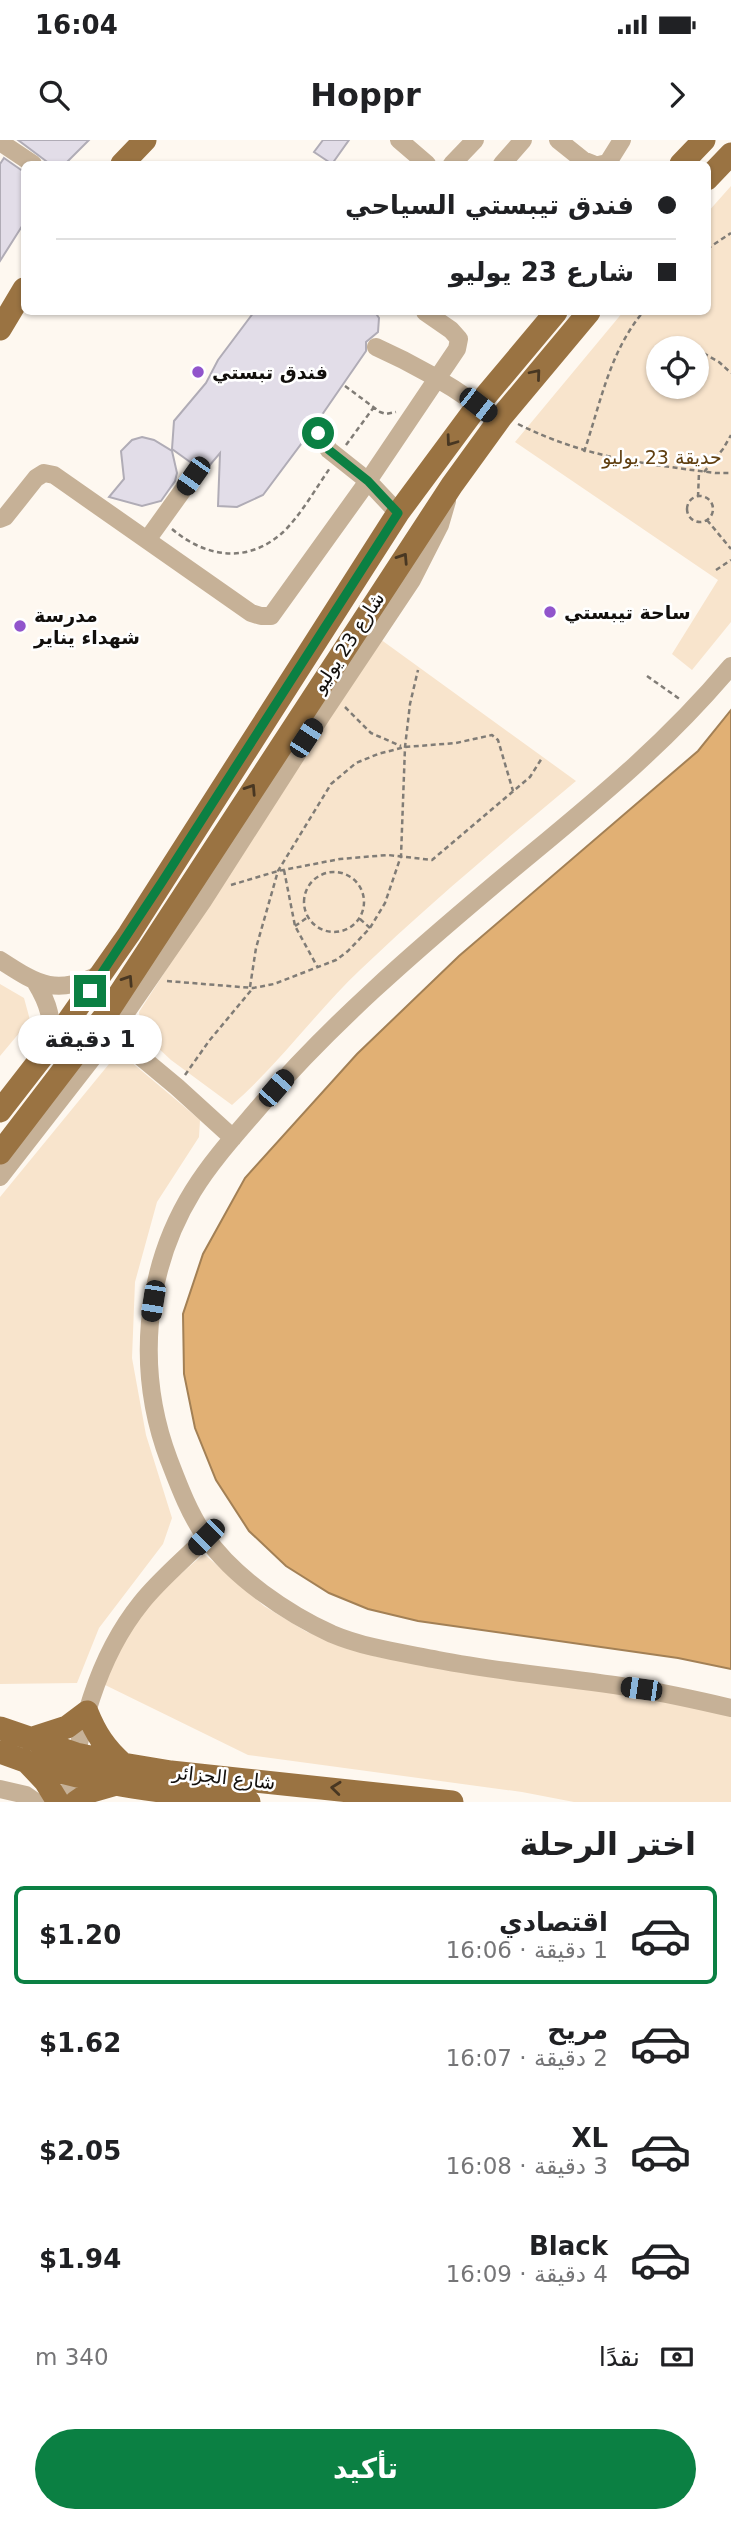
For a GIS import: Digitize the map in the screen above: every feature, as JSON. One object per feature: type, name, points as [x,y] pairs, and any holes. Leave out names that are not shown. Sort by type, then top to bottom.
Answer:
[{"type":"main road","points":[[125,161],[145,140]]},
{"type":"main road","points":[[684,161],[704,140]]},
{"type":"main road","points":[[711,175],[731,154]]},
{"type":"main road","points":[[0,329],[21,294]]},
{"type":"main road","name":"شارع 23 يوليو","points":[[0,1111],[102,973],[398,513],[478,405],[553,315]]},
{"type":"main road","name":"شارع 23 يوليو","points":[[0,1153],[187,906],[452,485],[500,418],[586,315]]},
{"type":"main road","points":[[478,405],[500,418]]},
{"type":"main road","points":[[30,1739],[67,1727],[87,1712],[94,1731],[118,1774],[76,1802]]},
{"type":"main road","name":"شارع الجزائر","points":[[0,1728],[30,1739],[74,1765]]},
{"type":"main road","name":"شارع الجزائر","points":[[0,1752],[28,1763],[74,1765],[118,1774],[162,1792],[249,1802]]},
{"type":"main road","points":[[28,1763],[45,1781],[58,1802]]},
{"type":"main road","name":"شارع الجزائر","points":[[118,1774],[171,1772],[452,1802]]},
{"type":"street","points":[[399,140],[424,161]]},
{"type":"street","points":[[455,161],[475,140]]},
{"type":"street","points":[[505,161],[523,140]]},
{"type":"street","points":[[558,140],[586,161]]},
{"type":"street","points":[[608,161],[622,140]]},
{"type":"street","points":[[3,145],[28,161]]},
{"type":"street","points":[[0,519],[5,517],[36,478],[44,473],[54,475],[251,612],[271,616],[368,481],[457,349],[458,339],[451,330],[429,315]]},
{"type":"street","points":[[376,347],[437,376],[478,405]]},
{"type":"street","points":[[318,433],[329,450],[368,481],[398,513]]},
{"type":"street","points":[[147,540],[193,476]]},
{"type":"street","points":[[0,1177],[112,1033],[149,980],[187,906],[208,893],[412,580],[440,525],[452,485]]},
{"type":"street","points":[[731,666],[655,750],[423,945],[337,1024],[290,1072],[233,1138],[193,1191],[174,1228],[161,1265],[147,1338],[154,1413],[181,1492],[206,1537],[258,1590],[333,1634],[369,1647],[460,1664],[641,1689],[731,1708]]},
{"type":"street","points":[[0,960],[36,983],[49,1005],[52,1044]]},
{"type":"street","points":[[36,983],[68,986],[87,981],[102,973]]},
{"type":"street","points":[[112,1033],[233,1138]]},
{"type":"street","points":[[67,1802],[87,1712],[101,1670],[119,1634],[142,1601],[206,1537]]},
{"type":"street","points":[[0,1789],[26,1794],[36,1802]]},
{"type":"street","points":[[162,1792],[194,1802]]},
{"type":"path","points":[[711,246],[731,233]]},
{"type":"path","points":[[584,452],[610,368],[626,335],[641,315]]},
{"type":"path","points":[[709,357],[731,373]]},
{"type":"path","points":[[345,386],[386,414],[400,409]]},
{"type":"path","points":[[162,520],[183,538],[207,552],[235,554],[261,548],[282,533],[373,407]]},
{"type":"path","points":[[500,418],[584,452],[625,461],[731,473]]},
{"type":"path","points":[[704,472],[731,435]]},
{"type":"path","points":[[698,497],[699,471]]},
{"type":"path","points":[[698,497],[706,498],[712,505],[712,514],[707,520],[694,521],[688,514],[688,505],[698,497]]},
{"type":"path","points":[[707,520],[731,549]]},
{"type":"path","points":[[716,570],[731,560]]},
{"type":"path","points":[[149,980],[252,988],[286,981],[336,960],[370,928],[386,902],[401,856],[405,747],[410,704],[418,670]]},
{"type":"path","points":[[647,676],[694,709]]},
{"type":"path","points":[[335,695],[371,733],[405,747]]},
{"type":"path","points":[[177,1087],[209,1041],[252,988],[256,948],[278,871],[323,794],[340,775],[365,759],[405,747],[456,743],[489,735],[498,740],[513,791]]},
{"type":"path","points":[[208,893],[278,871],[330,860],[367,856],[401,856],[424,861],[435,859],[534,773],[542,758]]},
{"type":"path","points":[[330,860],[331,871]]},
{"type":"path","points":[[284,870],[295,926],[318,968]]},
{"type":"path","points":[[331,871],[346,874],[358,883],[365,897],[360,919],[348,929],[334,932],[319,928],[308,917],[304,903],[307,888],[317,876],[331,871]]},
{"type":"path","points":[[295,926],[308,917]]},
{"type":"path","points":[[360,919],[370,928]]},
{"type":"green space","name":"حديقة 23 يوليو","points":[[731,186],[731,622],[692,670],[672,654],[718,580],[515,442],[621,315],[711,315],[711,208]]},
{"type":"green space","points":[[380,639],[576,781],[439,897],[360,970],[266,1073],[232,1105],[171,1060],[141,1032],[139,1012]]},
{"type":"green space","points":[[0,984],[24,998],[30,1020],[0,1056]]},
{"type":"green space","points":[[130,1061],[200,1120],[199,1137],[157,1202],[135,1282],[132,1358],[146,1435],[172,1518],[163,1544],[99,1628],[77,1683],[0,1684],[0,1197],[109,1064]]},
{"type":"green space","points":[[204,1554],[264,1606],[307,1632],[377,1657],[420,1659],[668,1700],[731,1716],[731,1802],[574,1802],[522,1792],[248,1755],[101,1683],[144,1605]]},
{"type":"shaded area","points":[[731,710],[731,1669],[678,1658],[418,1621],[368,1609],[329,1593],[286,1566],[249,1531],[216,1480],[195,1428],[184,1374],[183,1314],[203,1254],[245,1178],[357,1054],[459,956],[698,751]]},
{"type":"building","points":[[18,140],[89,140],[68,161],[46,161]]},
{"type":"building","points":[[323,140],[349,140],[334,161],[328,161],[314,152]]},
{"type":"building","points":[[4,158],[21,170],[21,228],[0,261],[0,164]]},
{"type":"building","points":[[252,315],[377,315],[379,318],[378,332],[366,342],[366,351],[317,422],[308,427],[307,436],[263,495],[237,507],[218,506],[220,453],[204,472],[172,449],[174,421],[206,383],[218,360]]},
{"type":"building","points":[[142,437],[154,440],[172,451],[177,473],[175,481],[161,501],[142,506],[109,497],[124,479],[121,451],[132,440]]},
{"type":"place","name":"فندق تبستي","points":[[198,372]]},
{"type":"place","name":"ساحة تيبستي","points":[[550,612]]},
{"type":"place","name":"مدرسة شهداء يناير","points":[[20,626]]},
{"type":"route","points":[[90,991],[398,513],[368,481],[329,450],[318,433]]}]
